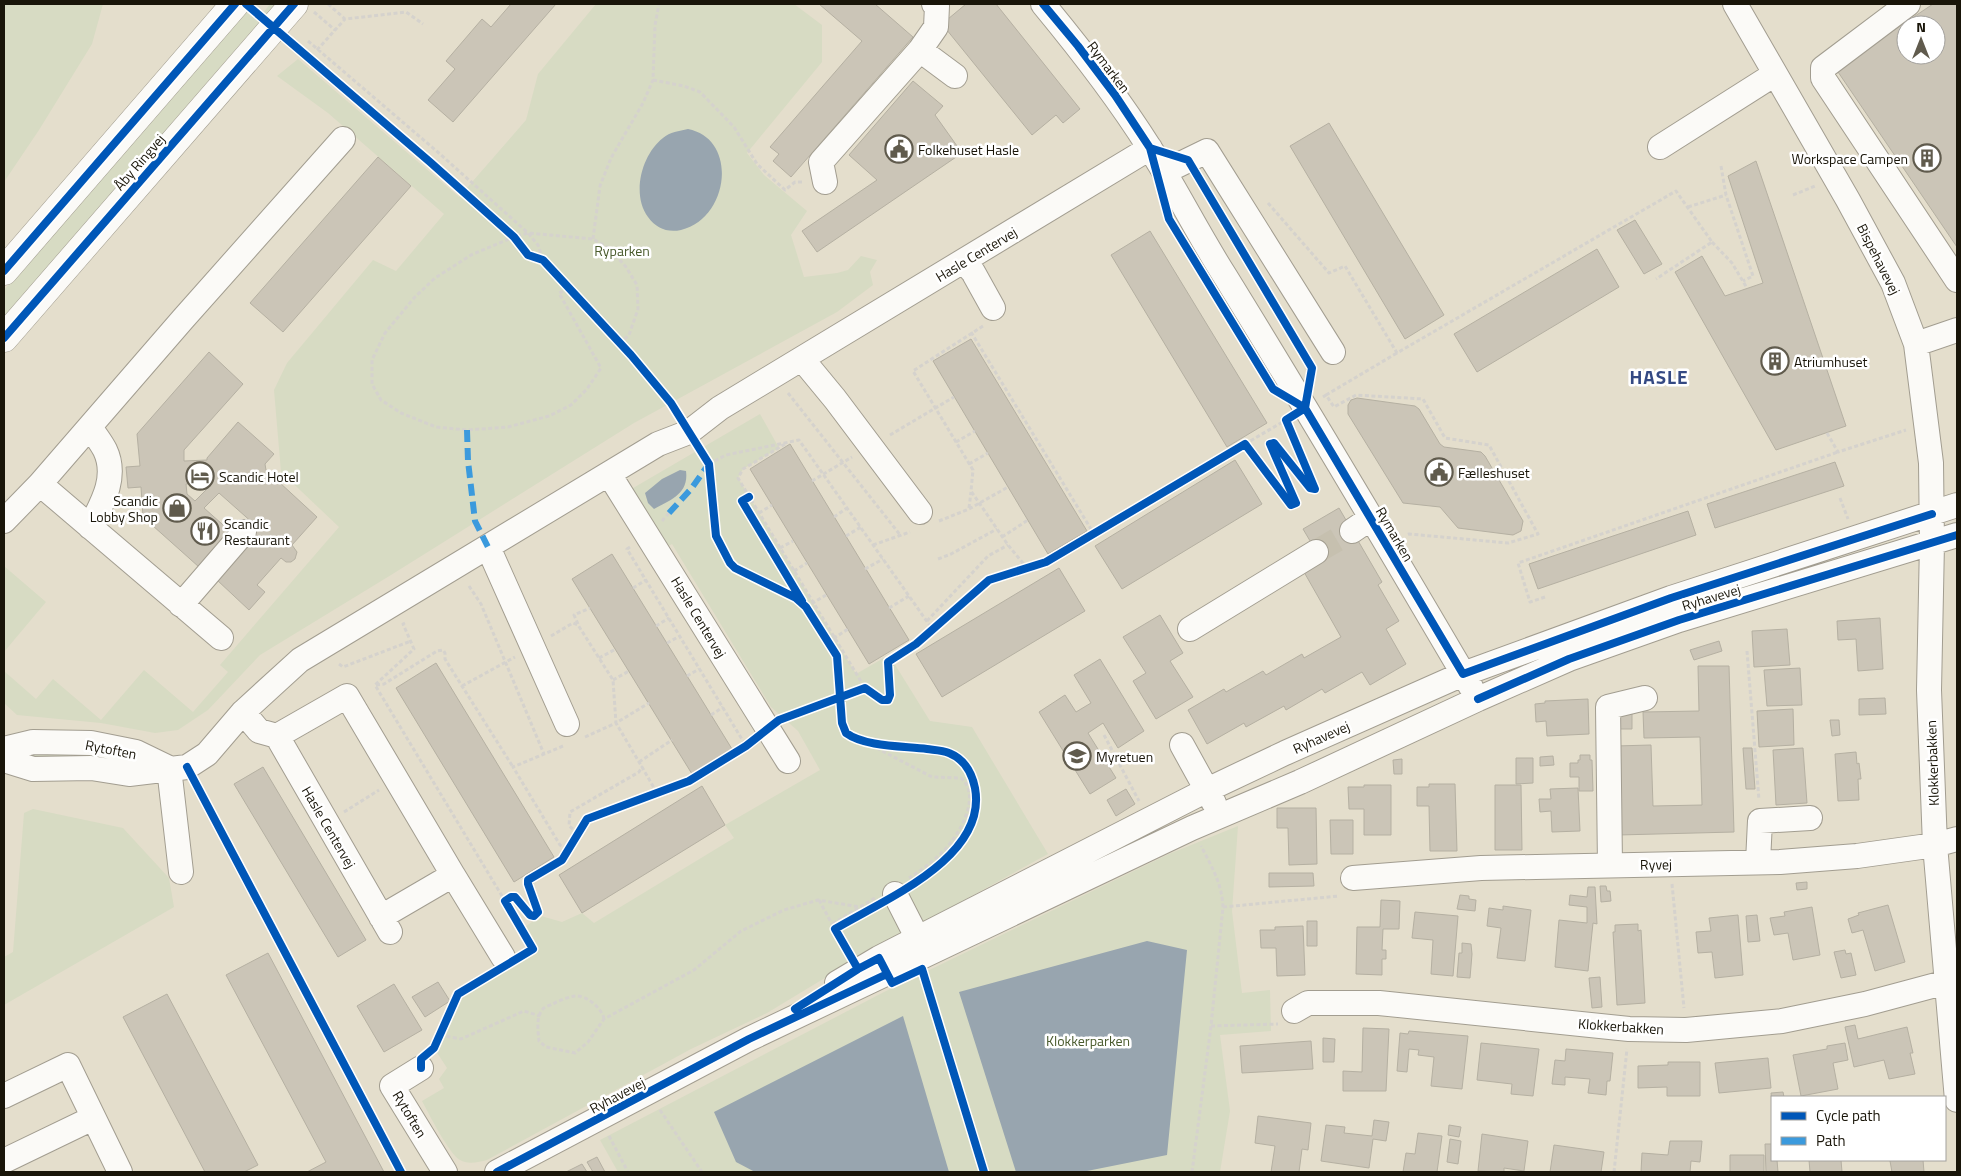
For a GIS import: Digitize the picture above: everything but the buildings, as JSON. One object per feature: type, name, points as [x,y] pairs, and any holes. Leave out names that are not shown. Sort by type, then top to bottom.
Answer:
[{"type":"main road","points":[[4,271],[235,4]]},
{"type":"main road","name":"Åby Ringvej","points":[[4,338],[294,4]]},
{"type":"street","points":[[825,182],[821,162],[920,50],[936,27],[936,6],[934,4]]},
{"type":"street","name":"Rymarken","points":[[1043,4],[1078,46],[1150,148],[1223,274],[1296,414],[1362,524],[1386,544],[1478,699]]},
{"type":"street","name":"Bispehavevej","points":[[1735,4],[1893,283],[1916,344],[1931,463],[1932,543]]},
{"type":"street","points":[[1908,4],[1823,68],[1822,78],[1957,280]]},
{"type":"street","points":[[920,50],[956,76]]},
{"type":"street","points":[[1660,147],[1775,74]]},
{"type":"street","points":[[4,521],[90,428],[183,319],[343,139]]},
{"type":"street","name":"Hasle Centervej","points":[[169,768],[187,767],[207,754],[244,712],[300,660],[658,444],[689,432],[720,408],[1150,148]]},
{"type":"street","points":[[1164,172],[1207,151],[1333,352]]},
{"type":"street","points":[[964,262],[973,272],[990,316]]},
{"type":"street","points":[[1916,344],[1957,330]]},
{"type":"street","points":[[802,359],[835,399],[920,512]]},
{"type":"street","points":[[90,428],[106,451],[110,476],[104,500],[90,527]]},
{"type":"street","name":"Hasle Centervej","points":[[609,474],[788,761]]},
{"type":"street","points":[[40,484],[221,638]]},
{"type":"street","name":"Ryhavevej","points":[[749,1039],[858,969],[1149,819],[1285,753],[1464,674],[1672,598],[1957,505]]},
{"type":"street","points":[[181,605],[244,532]]},
{"type":"street","name":"Ryhavevej","points":[[497,1172],[749,1039],[1192,828],[1569,659],[1679,620],[1957,535]]},
{"type":"street","name":"Klokkerbakken","points":[[1932,543],[1929,690],[1935,844],[1957,1100]]},
{"type":"street","points":[[488,547],[573,735]]},
{"type":"street","points":[[1190,629],[1316,552]]},
{"type":"street","points":[[244,712],[259,731],[277,736],[347,696],[503,957]]},
{"type":"street","points":[[1610,865],[1608,706],[1645,698]]},
{"type":"street","name":"Hasle Centervej","points":[[277,736],[386,925],[453,875]]},
{"type":"street","name":"Rytoften","points":[[4,748],[33,742],[91,743],[136,752],[169,768]]},
{"type":"street","points":[[1182,745],[1221,816]]},
{"type":"street","name":"Rytoften","points":[[4,760],[33,769],[91,768],[129,774],[169,768]]},
{"type":"street","points":[[169,768],[181,872]]},
{"type":"street","points":[[1758,862],[1760,821],[1810,818]]},
{"type":"street","name":"Ryvej","points":[[1353,878],[1481,868],[1758,862],[1858,856],[1935,844],[1957,838]]},
{"type":"street","points":[[891,891],[918,939]]},
{"type":"street","name":"Klokkerbakken","points":[[1294,1011],[1308,1003],[1379,1003],[1629,1028],[1686,1030],[1782,1021],[1865,1004],[1947,982]]},
{"type":"street","points":[[4,1096],[68,1065],[120,1172]]},
{"type":"street","name":"Rytoften","points":[[421,1068],[392,1086],[445,1172]]},
{"type":"street","points":[[4,1161],[93,1118]]},
{"type":"path","points":[[328,4],[345,19]]},
{"type":"path","points":[[593,239],[600,186],[611,158],[643,104],[653,80],[655,25],[659,4]]},
{"type":"path","points":[[317,50],[345,19],[406,12],[424,24]]},
{"type":"path","points":[[319,16],[335,30]]},
{"type":"path","points":[[308,41],[440,154],[528,233],[538,245],[539,259],[549,267]]},
{"type":"path","points":[[653,80],[684,86],[700,92],[734,127],[757,164],[785,190],[796,182],[825,182]]},
{"type":"path","points":[[1721,166],[1726,195],[1753,276],[1743,280]]},
{"type":"path","points":[[1793,195],[1811,188]]},
{"type":"path","points":[[1251,451],[1245,444],[1666,195],[1676,191],[1712,242],[1732,263],[1748,288]]},
{"type":"path","points":[[1688,207],[1726,195]]},
{"type":"path","points":[[1265,200],[1329,272],[1345,266],[1397,353]]},
{"type":"path","points":[[507,230],[516,240]]},
{"type":"path","points":[[569,289],[558,293],[601,368],[587,390],[570,405],[549,416],[508,427],[468,430],[436,427],[400,413],[381,400],[372,384],[372,360],[385,333],[414,298],[436,278],[471,255],[516,240],[528,233],[593,239],[610,249],[626,267],[638,285],[638,309],[623,346],[614,337]]},
{"type":"path","points":[[1656,279],[1712,242]]},
{"type":"path","points":[[562,282],[575,296]]},
{"type":"path","points":[[968,509],[973,470],[913,372],[971,332],[990,316]]},
{"type":"path","points":[[971,332],[1094,534]]},
{"type":"path","points":[[774,375],[901,536]]},
{"type":"path","points":[[1326,395],[1334,407],[1356,395],[1423,399],[1445,438],[1489,446],[1538,534],[1508,543],[1409,534],[1386,544]]},
{"type":"path","points":[[936,408],[954,397]]},
{"type":"path","points":[[1290,428],[1296,414]]},
{"type":"path","points":[[1545,597],[1530,602],[1518,563],[1838,452],[1926,424]]},
{"type":"path","points":[[956,442],[974,431]]},
{"type":"path","points":[[689,432],[709,469],[726,455],[799,440],[933,630]]},
{"type":"path","points":[[1827,433],[1838,452]]},
{"type":"path","points":[[788,443],[743,469],[738,478],[794,571],[808,604],[865,688]]},
{"type":"path","points":[[969,464],[988,453]]},
{"type":"path","points":[[812,481],[836,465]]},
{"type":"path","points":[[971,492],[996,529],[1027,568]]},
{"type":"path","points":[[759,512],[772,505]]},
{"type":"path","points":[[834,517],[847,508]]},
{"type":"path","points":[[1002,537],[1028,520]]},
{"type":"path","points":[[846,536],[861,527]]},
{"type":"path","points":[[938,559],[951,554],[996,529]]},
{"type":"path","points":[[780,548],[793,540]]},
{"type":"path","points":[[927,621],[988,556],[1008,545]]},
{"type":"path","points":[[865,569],[883,559]]},
{"type":"path","points":[[794,571],[807,563]]},
{"type":"path","points":[[460,590],[498,568]]},
{"type":"path","points":[[633,588],[646,580]]},
{"type":"path","points":[[469,586],[481,604],[544,754]]},
{"type":"path","points":[[808,604],[826,594]]},
{"type":"path","points":[[889,608],[909,596]]},
{"type":"path","points":[[590,608],[574,615],[578,625],[613,680],[616,724],[657,793]]},
{"type":"path","points":[[656,626],[669,618],[746,746]]},
{"type":"path","points":[[395,629],[411,619]]},
{"type":"path","points":[[462,686],[573,623],[578,625]]},
{"type":"path","points":[[376,686],[414,649],[403,624]]},
{"type":"path","points":[[831,640],[848,629]]},
{"type":"path","points":[[667,643],[680,636]]},
{"type":"path","points":[[831,640],[837,656]]},
{"type":"path","points":[[339,664],[343,667],[410,641]]},
{"type":"path","points":[[599,658],[616,649]]},
{"type":"path","points":[[376,686],[384,684],[437,651],[443,650],[445,659],[560,844],[568,850]]},
{"type":"path","points":[[1748,651],[1760,821]]},
{"type":"path","points":[[331,669],[347,659]]},
{"type":"path","points":[[687,676],[699,669]]},
{"type":"path","points":[[613,680],[629,671]]},
{"type":"path","points":[[376,686],[505,901]]},
{"type":"path","points":[[513,767],[544,754],[573,735],[616,724],[649,703]]},
{"type":"path","points":[[711,714],[722,707]]},
{"type":"path","points":[[1104,735],[1149,819]]},
{"type":"path","points":[[833,926],[891,891],[950,844],[964,818],[969,802],[968,789],[961,778],[932,778],[857,738]]},
{"type":"path","points":[[639,762],[672,740]]},
{"type":"path","points":[[865,742],[884,744]]},
{"type":"path","points":[[327,823],[423,765]]},
{"type":"path","points":[[578,833],[569,826],[570,812],[639,772],[642,767]]},
{"type":"path","points":[[1126,776],[1132,773]]},
{"type":"path","points":[[833,926],[860,907],[929,873],[951,855],[967,833],[974,816],[976,804],[975,788],[971,774]]},
{"type":"path","points":[[1192,828],[1219,880],[1223,908],[1211,1026],[1192,1172]]},
{"type":"path","points":[[1670,864],[1686,1030]]},
{"type":"path","points":[[1223,908],[1343,895],[1353,878]]},
{"type":"path","points":[[604,1019],[603,1014],[584,998],[575,996],[556,1002],[543,1009],[538,1021],[539,1041],[546,1047],[575,1053],[588,1042],[604,1019],[694,970],[741,931],[784,910],[818,900],[860,907]]},
{"type":"path","points":[[818,900],[839,937]]},
{"type":"path","points":[[440,1035],[462,1038],[524,1011],[540,1016]]},
{"type":"path","points":[[1211,1026],[1280,1024],[1294,1011]]},
{"type":"path","points":[[1614,1172],[1629,1028]]},
{"type":"path","points":[[650,1092],[669,1125],[702,1172]]},
{"type":"path","points":[[600,1118],[628,1172]]},
{"type":"green space","points":[[4,4],[103,4],[92,44],[39,130],[4,182]]},
{"type":"green space","points":[[253,4],[256,4],[248,13],[257,21],[270,4],[275,4],[4,317],[4,290]]},
{"type":"green space","name":"Ryparken","points":[[596,4],[794,4],[822,25],[822,62],[747,153],[764,175],[807,211],[791,235],[804,277],[848,270],[861,256],[877,260],[870,272],[873,285],[837,312],[634,423],[260,655],[208,710],[178,730],[155,733],[101,723],[17,715],[4,703],[4,671],[36,699],[53,679],[101,720],[144,670],[193,712],[228,672],[220,665],[339,527],[281,472],[274,390],[287,363],[373,260],[396,271],[444,214],[328,113],[277,76],[298,59],[459,197],[526,120],[538,74]]},
{"type":"green space","points":[[760,414],[779,448],[743,469],[738,478],[856,674],[889,655],[930,721],[972,727],[1048,854],[848,964],[767,1013],[691,1049],[487,1160],[473,1163],[463,1162],[450,1150],[422,1101],[444,1088],[439,1079],[447,1068],[434,1048],[458,994],[533,949],[525,935],[526,926],[541,916],[562,922],[582,913],[594,923],[734,838],[725,825],[820,770],[798,731],[771,707],[672,544],[664,549],[628,491]]},
{"type":"green space","points":[[4,566],[46,602],[4,652]]},
{"type":"green space","points":[[92,752],[134,760],[20,763],[18,753]]},
{"type":"green space","points":[[33,809],[123,828],[169,878],[174,907],[4,1005],[4,957],[13,952],[24,813]]},
{"type":"green space","name":"Klokkerparken","points":[[1238,826],[1232,911],[1242,993],[1270,990],[1271,1031],[1220,1035],[1230,1111],[1220,1172],[618,1172],[600,1140],[884,992],[1169,854]]},
{"type":"shaded area","points":[[688,129],[704,136],[715,147],[721,162],[722,179],[718,196],[710,211],[697,223],[676,231],[662,229],[648,217],[643,208],[640,197],[641,175],[649,154],[663,138],[669,134]]},
{"type":"shaded area","points":[[680,470],[686,471],[685,485],[681,491],[672,499],[654,509],[648,503],[645,493],[662,479]]},
{"type":"shaded area","points":[[1147,941],[1187,950],[1167,1155],[1082,1172],[1016,1172],[959,992]]},
{"type":"shaded area","points":[[903,1016],[949,1172],[755,1172],[736,1162],[714,1112]]},
{"type":"tunnel","points":[[1316,552],[1352,531]]},
{"type":"marked path","points":[[467,430],[468,461],[475,521],[488,547]]},
{"type":"marked path","points":[[669,513],[691,489],[708,465]]},
{"type":"cycle path","points":[[4,271],[235,4]]},
{"type":"cycle path","points":[[246,4],[430,162],[514,237],[528,255],[543,260],[631,355],[671,403],[709,464],[716,536],[730,563],[735,568],[796,598],[806,607],[837,656],[842,723],[846,733],[863,741],[946,752],[959,759],[966,767],[972,777],[975,788],[975,813],[965,835],[949,856],[928,874],[904,890],[835,929],[858,969]]},
{"type":"cycle path","points":[[4,338],[294,4]]},
{"type":"cycle path","points":[[1043,4],[1115,95],[1150,148],[1169,219],[1273,389],[1305,408],[1463,674],[1671,598],[1932,514]]},
{"type":"cycle path","points":[[421,1068],[421,1059],[434,1048],[458,994],[533,949],[505,901],[515,897],[530,915],[534,916],[538,912],[528,880],[562,860],[587,819],[689,781],[746,746],[779,720],[865,688],[882,700],[888,700],[890,695],[888,662],[916,644],[989,580],[1046,562],[1245,444],[1291,505],[1296,503],[1270,444],[1274,443],[1310,488],[1315,489],[1286,420],[1305,408],[1312,368],[1188,160],[1150,148]]},
{"type":"cycle path","points":[[749,497],[742,501],[802,601]]},
{"type":"cycle path","points":[[1478,699],[1569,659],[1679,620],[1957,535]]},
{"type":"cycle path","points":[[187,767],[401,1172]]},
{"type":"cycle path","points":[[795,1009],[879,958],[892,983],[922,969],[984,1172]]},
{"type":"cycle path","points":[[497,1172],[749,1039],[887,974]]},
{"type":"place","name":"Folkehuset Hasle","points":[[899,149]]},
{"type":"place","name":"Workspace Campen","points":[[1927,158]]},
{"type":"place","name":"Atriumhuset","points":[[1775,361]]},
{"type":"place","name":"Fælleshuset","points":[[1439,472]]},
{"type":"place","name":"Scandic Hotel","points":[[200,476]]},
{"type":"place","name":"Scandic Lobby Shop","points":[[177,508]]},
{"type":"place","name":"Scandic Restaurant","points":[[205,531]]},
{"type":"place","name":"Myretuen","points":[[1077,756]]},
{"type":"district","name":"HASLE","points":[[1659,376]]}]
